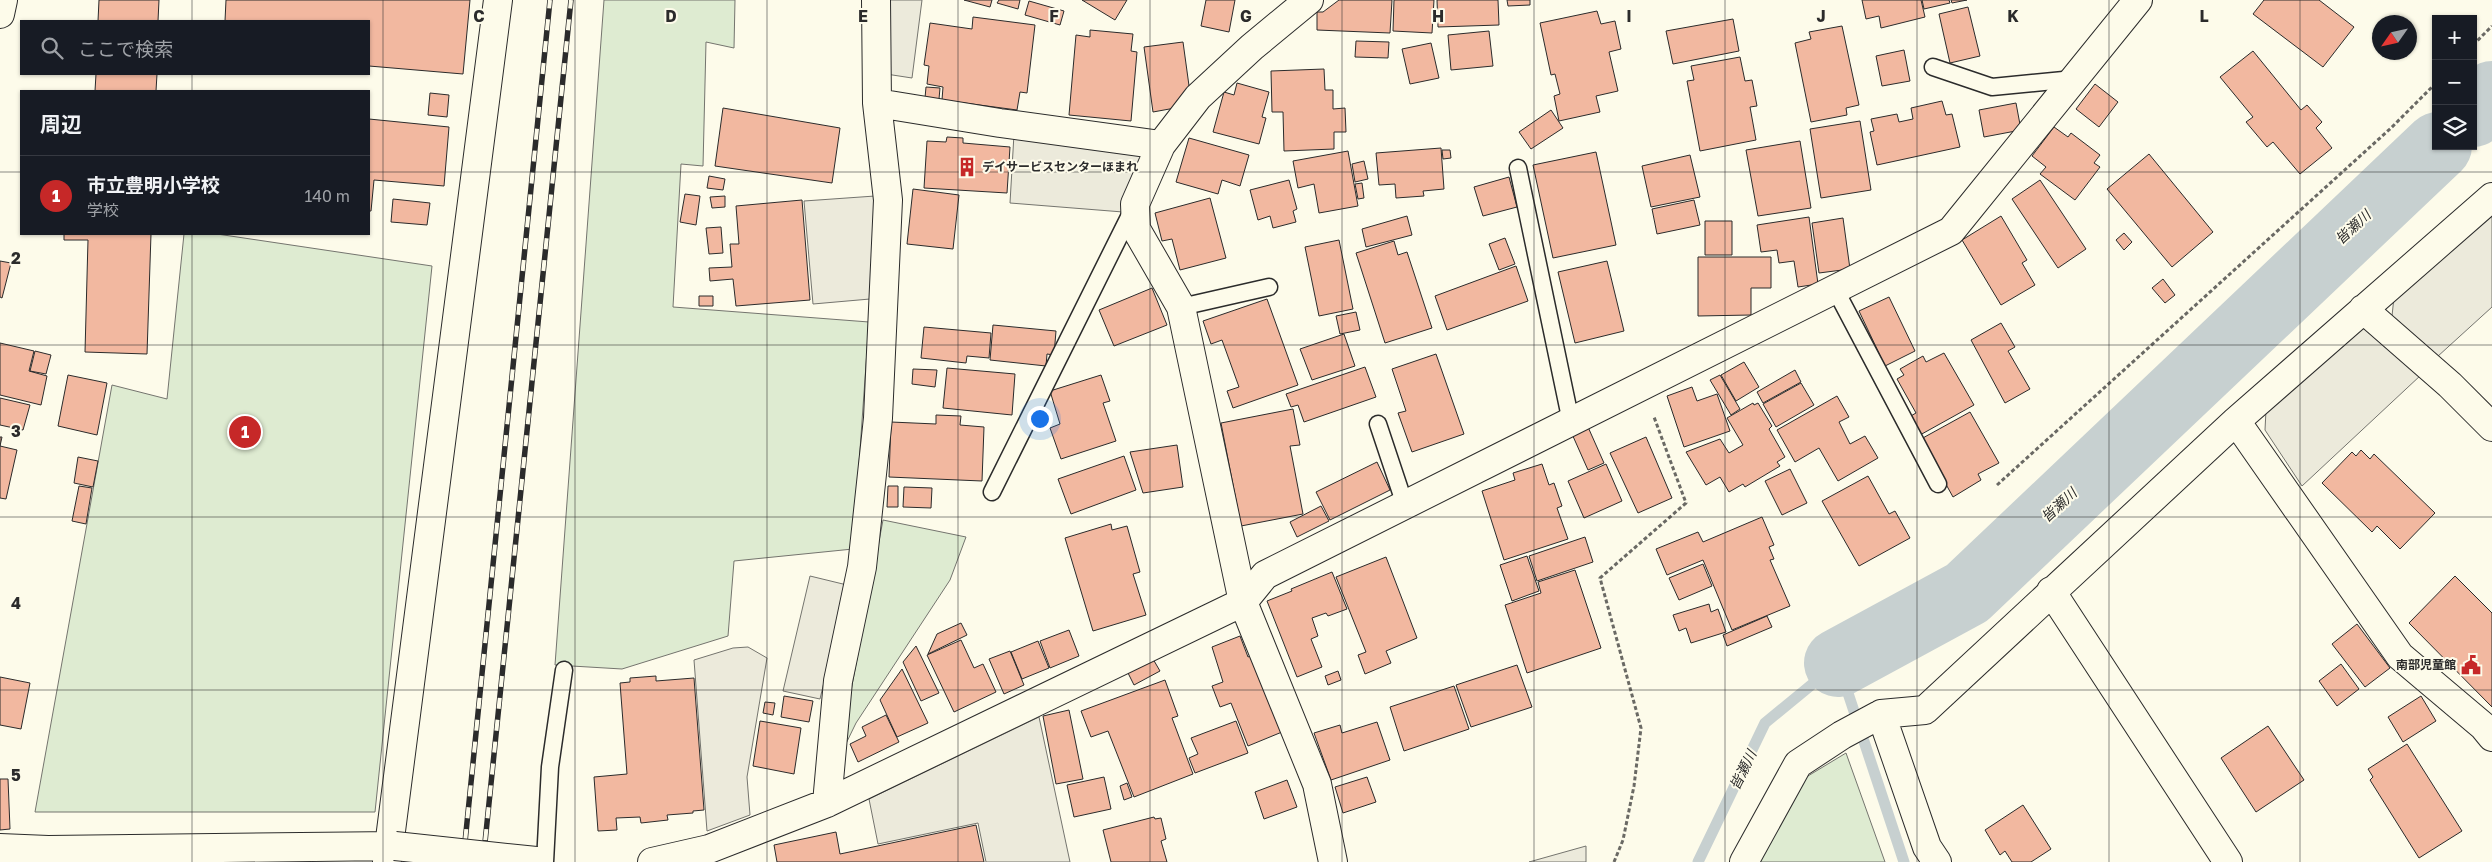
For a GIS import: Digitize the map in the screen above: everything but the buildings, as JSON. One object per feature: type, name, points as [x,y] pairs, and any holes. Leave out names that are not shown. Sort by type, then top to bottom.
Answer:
[{"type":"street","points":[[0,14],[3,0]]},
{"type":"street","points":[[391,851],[498,0]]},
{"type":"street","points":[[827,803],[838,681],[862,566],[878,418],[888,200],[877,103],[876,0]]},
{"type":"street","points":[[1309,0],[1252,47],[1198,98],[1161,145],[1135,204],[1136,229],[1181,307],[1243,602],[1317,784],[1333,862]]},
{"type":"street","points":[[652,862],[710,856],[827,803],[1243,602],[1265,575],[1951,231],[2138,0]]},
{"type":"street","points":[[877,103],[1000,123],[1161,145]]},
{"type":"street","points":[[1744,862],[1798,764],[1842,735],[1881,714],[1925,710],[2236,421],[2492,197]]},
{"type":"street","points":[[2363,309],[2450,385],[2492,427]]},
{"type":"street","points":[[2236,421],[2400,656],[2483,726],[2492,737]]},
{"type":"street","points":[[2051,591],[2228,862]]},
{"type":"street","points":[[1881,714],[1927,847],[1938,862]]},
{"type":"street","points":[[0,848],[48,850],[391,851],[542,862]]},
{"type":"lane","points":[[1933,67],[1992,87],[2074,79]]},
{"type":"lane","points":[[1518,168],[1570,422]]},
{"type":"lane","points":[[992,492],[1135,204]]},
{"type":"lane","points":[[1181,307],[1269,287]]},
{"type":"lane","points":[[1835,289],[1938,484]]},
{"type":"lane","points":[[1378,424],[1406,504]]},
{"type":"lane","points":[[542,862],[550,767],[564,670]]},
{"type":"path","points":[[2477,41],[2492,26]]},
{"type":"path","points":[[1997,485],[2390,128],[2432,87]]},
{"type":"path","points":[[1614,862],[1622,840],[1634,786],[1641,728],[1600,578],[1686,503],[1642,386]]},
{"type":"green space","points":[[604,0],[735,0],[734,48],[706,42],[703,166],[681,164],[673,307],[869,322],[853,549],[734,561],[728,636],[622,669],[555,665]]},
{"type":"green space","points":[[184,235],[224,235],[432,266],[375,812],[35,812],[112,385],[167,399]]},
{"type":"green space","points":[[883,520],[966,537],[950,580],[856,723],[838,760]]},
{"type":"green space","points":[[1846,753],[1885,862],[1756,862],[1798,782]]},
{"type":"shaded area","points":[[886,0],[922,0],[912,78],[886,74]]},
{"type":"shaded area","points":[[1014,134],[1135,148],[1144,162],[1123,212],[1010,203]]},
{"type":"shaded area","points":[[875,196],[870,299],[813,304],[804,201]]},
{"type":"shaded area","points":[[2492,214],[2492,307],[2437,357],[2392,316],[2394,297]]},
{"type":"shaded area","points":[[2359,326],[2376,334],[2421,375],[2302,486],[2265,430],[2266,410]]},
{"type":"shaded area","points":[[810,576],[847,585],[820,699],[783,691]]},
{"type":"shaded area","points":[[748,647],[767,658],[747,777],[750,815],[707,831],[694,660],[733,648]]},
{"type":"shaded area","points":[[1039,717],[1070,862],[986,862],[978,823],[878,844],[869,799]]},
{"type":"shaded area","points":[[1586,846],[1586,862],[1529,862]]},
{"type":"waterway","name":"皆瀬川","points":[[2477,109],[2492,95]]},
{"type":"waterway","name":"皆瀬川","points":[[1838,663],[1967,593],[2434,150]]},
{"type":"waterway","name":"皆瀬川","points":[[1698,862],[1765,723],[1838,663],[1904,862]]},
{"type":"railway","points":[[463,862],[550,0]]},
{"type":"railway","points":[[483,862],[571,0]]},
{"type":"place","name":"デイサービスセンターほまれ","points":[[967,167]]},
{"type":"place","name":"市立豊明小学校","points":[[245,432]]},
{"type":"place","name":"南部児童館","points":[[2471,665]]}]
